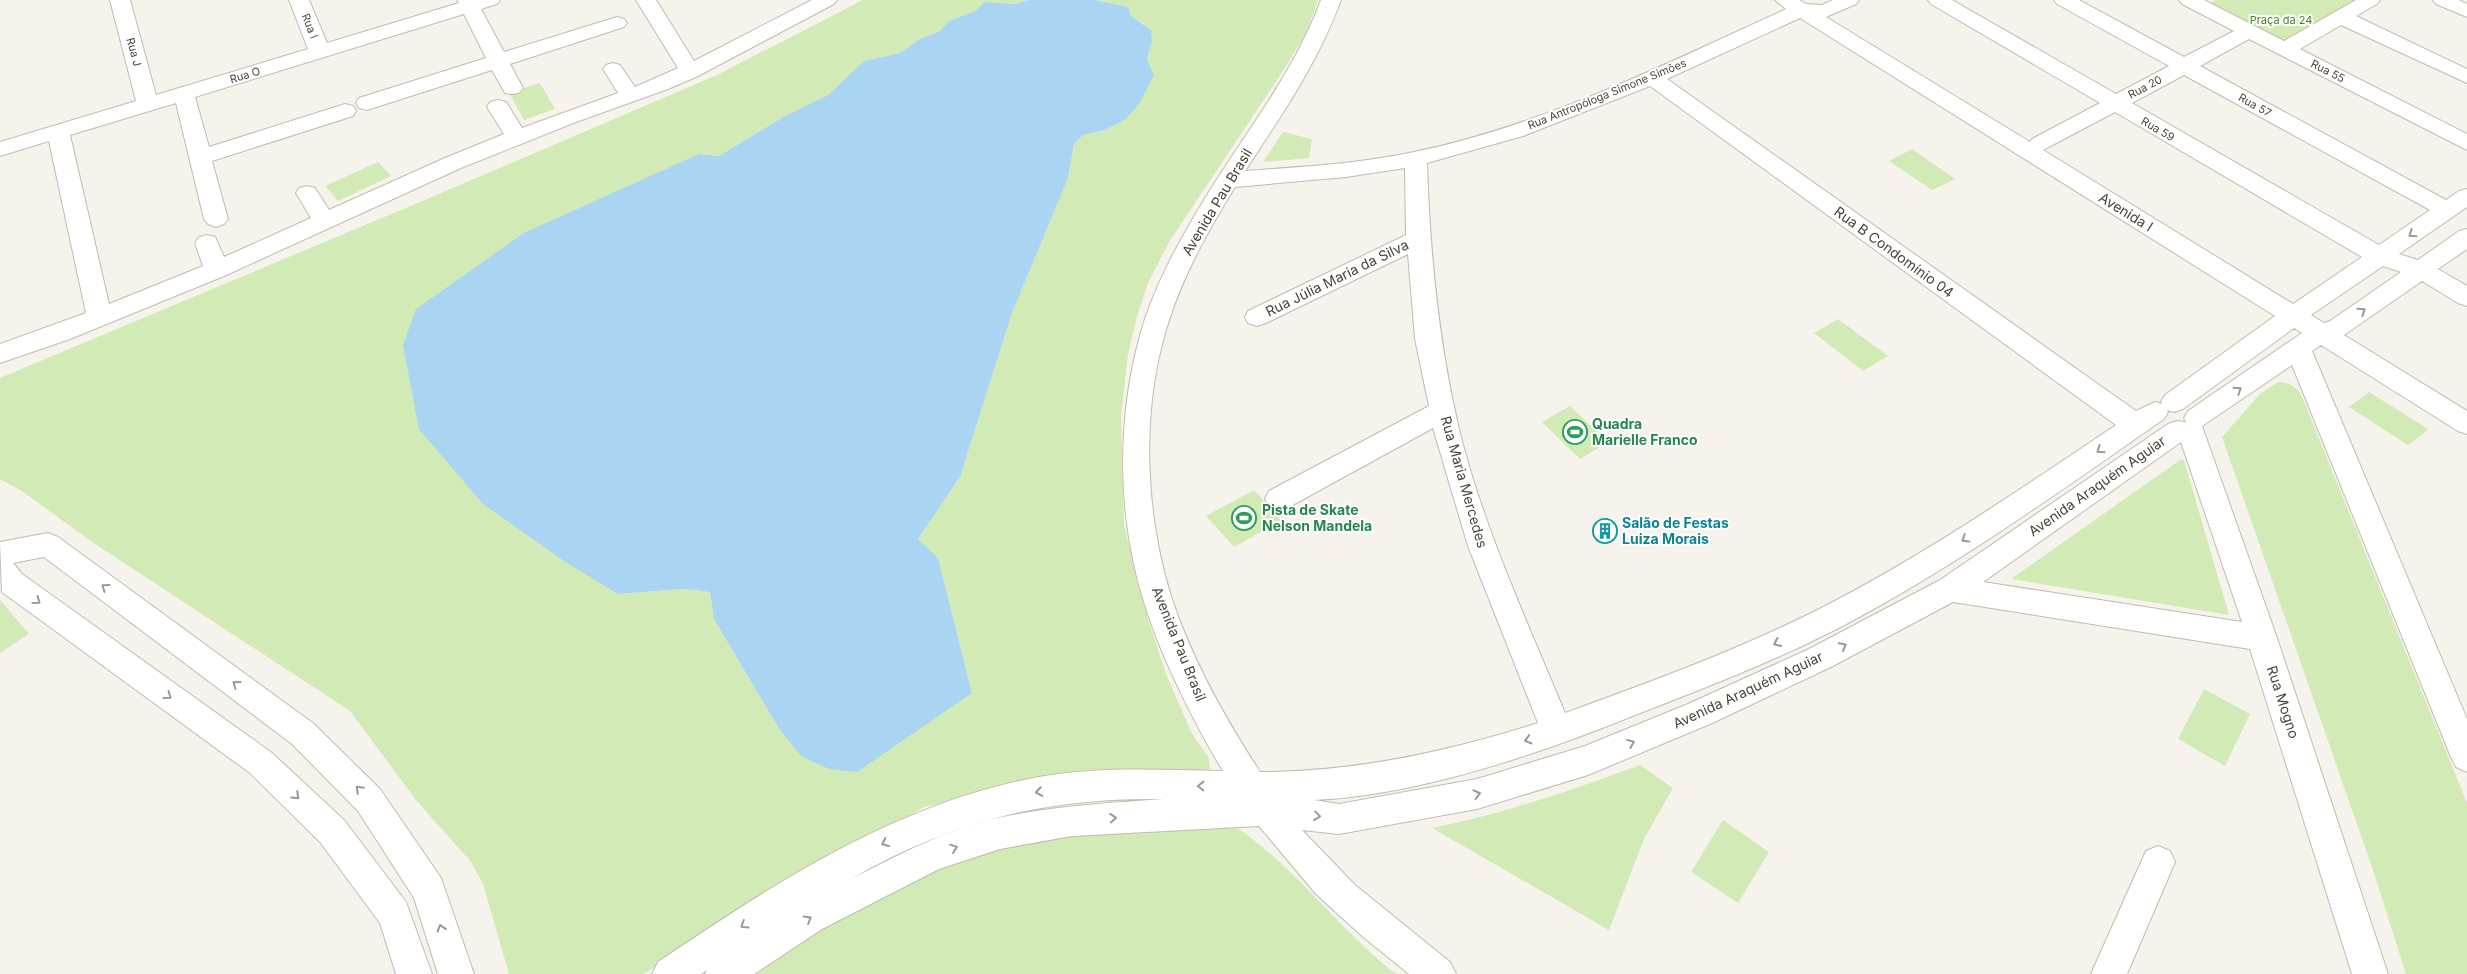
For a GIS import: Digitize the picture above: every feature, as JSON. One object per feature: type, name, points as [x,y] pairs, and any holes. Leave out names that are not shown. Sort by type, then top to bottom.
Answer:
[{"type":"street","name":"Rua J","points":[[120,0],[148,105]]},
{"type":"street","name":"Rua I","points":[[299,0],[320,52]]},
{"type":"street","points":[[646,0],[691,72]]},
{"type":"street","points":[[0,354],[61,333],[216,270],[453,163],[568,117],[631,97],[691,72],[827,0]]},
{"type":"street","name":"Avenida Pau Brasil","points":[[1331,0],[1308,55],[1258,137],[1228,180],[1182,262],[1153,330],[1146,358],[1139,415],[1138,479],[1141,524],[1156,592],[1184,665],[1207,713],[1259,798],[1314,867],[1361,914],[1438,974]]},
{"type":"street","name":"Rua Antropóloga Simone Simões","points":[[1228,180],[1314,173],[1416,159],[1506,135],[1556,118],[1652,78],[1804,4],[1849,0]]},
{"type":"street","name":"Rua 59","points":[[1938,0],[2379,256],[2420,270],[2467,297]]},
{"type":"street","name":"Rua 57","points":[[2064,0],[2447,210]]},
{"type":"street","points":[[2285,49],[2370,0]]},
{"type":"street","points":[[2443,0],[2467,11]]},
{"type":"street","name":"Rua O","points":[[0,149],[320,52],[476,2]]},
{"type":"street","points":[[476,2],[499,62],[512,88]]},
{"type":"street","name":"Rua 55","points":[[2201,2],[2249,30],[2467,143]]},
{"type":"street","name":"Avenida I","points":[[1804,4],[2040,144],[2300,312],[2318,336],[2467,424]]},
{"type":"street","name":"Avenida I","points":[[1804,4],[2300,312]]},
{"type":"street","points":[[2341,17],[2467,77]]},
{"type":"street","points":[[367,103],[617,23]]},
{"type":"street","name":"Rua 20","points":[[2040,144],[2249,30]]},
{"type":"street","points":[[613,68],[631,97]]},
{"type":"street","name":"Rua B Condomínio 04","points":[[1652,78],[2172,420]]},
{"type":"street","points":[[184,94],[216,219]]},
{"type":"street","points":[[498,107],[517,137]]},
{"type":"street","points":[[201,157],[345,111]]},
{"type":"street","points":[[58,132],[99,316]]},
{"type":"street","name":"Rua Maria Mercedes","points":[[1416,159],[1418,238],[1428,340],[1449,440],[1482,546],[1558,732]]},
{"type":"street","points":[[307,193],[324,221]]},
{"type":"street","name":"Avenida Araquém Aguiar","points":[[1259,798],[1339,819],[1477,794],[1588,760],[1699,714],[1820,658],[1950,589],[2172,420],[2300,312],[2467,196]]},
{"type":"street","name":"Avenida Araquém Aguiar","points":[[1259,798],[1478,755],[1558,732],[1771,646],[1838,614],[1900,580],[2006,513],[2318,336],[2467,237]]},
{"type":"street","name":"Rua Júlia Maria da Silva","points":[[1257,318],[1418,238]]},
{"type":"street","points":[[208,243],[216,270]]},
{"type":"street","points":[[2318,336],[2467,757]]},
{"type":"street","name":"Avenida I","points":[[2318,336],[2467,405]]},
{"type":"street","points":[[1279,499],[1443,410]]},
{"type":"street","name":"Rua Mogno","points":[[2172,420],[2262,638],[2370,974]]},
{"type":"street","points":[[0,554],[48,545],[303,734],[369,800],[429,890],[456,974]]},
{"type":"street","points":[[0,569],[12,583],[261,763],[332,832],[394,914],[414,974]]},
{"type":"street","points":[[1950,589],[2262,638]]},
{"type":"street","points":[[670,974],[818,878],[870,850],[972,807],[1042,792],[1082,787],[1131,785],[1259,798]]},
{"type":"street","points":[[723,974],[810,917],[931,856],[1000,833],[1072,821],[1259,798]]},
{"type":"street","points":[[2109,974],[2158,862]]},
{"type":"street","points":[[394,914],[429,890]]},
{"type":"green space","points":[[863,0],[1030,0],[1014,4],[985,2],[975,11],[949,21],[940,31],[920,39],[900,53],[864,61],[828,95],[785,116],[719,156],[699,154],[618,594],[683,589],[710,592],[714,619],[778,727],[972,693],[938,558],[918,539],[960,477],[1012,313],[1068,178],[1074,144],[1083,135],[1105,130],[1149,55],[1144,24],[1130,15],[1129,7],[1094,0],[1318,0],[1306,33],[1283,71],[1169,242],[1148,283],[1137,316],[1128,354],[1121,415],[1124,525],[1148,619],[1166,674],[1192,734],[1208,756],[1210,768],[1201,778],[1090,772],[924,807],[780,886],[644,974],[509,974],[483,884],[471,862],[416,800],[350,711],[92,542],[22,491],[0,479],[0,378],[717,75]]},
{"type":"green space","name":"Praça da 24","points":[[2215,0],[2360,0],[2287,42],[2275,40],[2216,10],[2212,2]]},
{"type":"green space","points":[[540,83],[555,109],[524,120],[509,93]]},
{"type":"green space","points":[[1283,132],[1312,139],[1309,158],[1263,162]]},
{"type":"green space","points":[[1912,149],[1955,179],[1932,190],[1889,161]]},
{"type":"green space","points":[[378,162],[391,176],[338,201],[325,186]]},
{"type":"green space","points":[[1838,319],[1888,356],[1863,371],[1814,333]]},
{"type":"green space","points":[[2278,382],[2291,385],[2301,394],[2467,803],[2467,974],[2406,974],[2374,873],[2222,437],[2261,393]]},
{"type":"green space","points":[[2369,392],[2428,430],[2408,445],[2349,407]]},
{"type":"green space","name":"Quadra Marielle Franco","points":[[1570,406],[1608,442],[1580,459],[1542,422]]},
{"type":"green space","points":[[2180,460],[2184,460],[2229,615],[2011,579]]},
{"type":"green space","name":"Pista de Skate Nelson Mandela","points":[[1254,490],[1281,521],[1234,547],[1206,516]]},
{"type":"green space","points":[[0,600],[29,634],[0,653]]},
{"type":"green space","points":[[2204,689],[2250,714],[2225,766],[2178,739]]},
{"type":"green space","points":[[1640,765],[1673,788],[1644,839],[1609,930],[1432,828],[1537,801]]},
{"type":"green space","points":[[1221,818],[1268,852],[1352,935],[1396,974],[740,974],[947,860],[1023,834]]},
{"type":"green space","points":[[1723,820],[1769,852],[1738,903],[1691,872]]},
{"type":"water","points":[[1030,0],[1094,0],[1129,7],[1130,15],[1151,30],[1152,40],[1147,60],[1154,75],[1139,104],[1126,119],[1105,130],[1083,135],[1074,144],[1068,178],[1012,313],[960,477],[918,539],[938,558],[972,693],[857,772],[829,769],[802,757],[778,727],[714,619],[710,592],[683,589],[618,594],[564,561],[483,504],[419,429],[403,345],[416,309],[524,233],[699,154],[719,156],[785,116],[828,95],[864,61],[900,53],[920,39],[940,31],[949,21],[975,11],[985,2],[1014,4]]},
{"type":"place","name":"Quadra Marielle Franco","points":[[1575,432]]},
{"type":"place","name":"Pista de Skate Nelson Mandela","points":[[1244,518]]},
{"type":"place","name":"Salão de Festas Luiza Morais","points":[[1605,531]]}]
